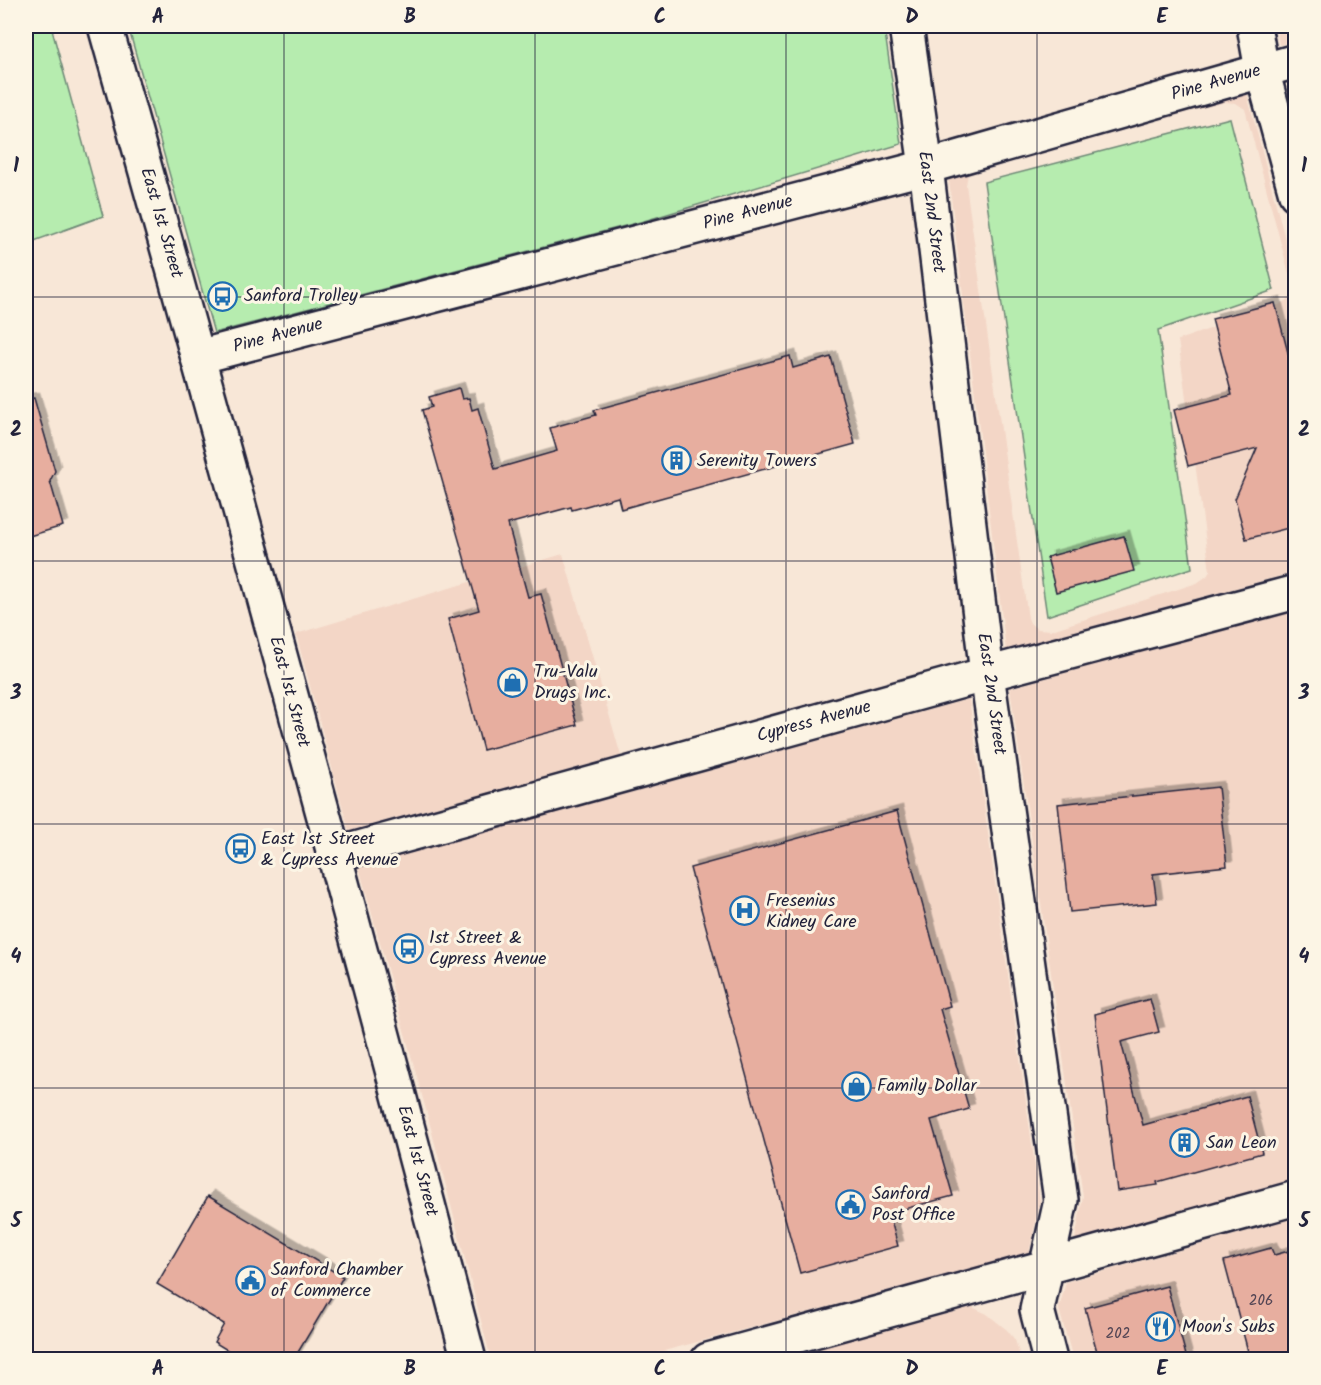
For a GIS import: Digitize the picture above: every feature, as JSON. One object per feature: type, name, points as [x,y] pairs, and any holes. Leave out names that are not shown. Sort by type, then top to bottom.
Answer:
[{"type":"street","name":"East 1st Street","points":[[105,26],[334,855],[469,1359]]},
{"type":"street","name":"East 2nd Street","points":[[906,26],[926,167],[987,674],[1061,1200],[1037,1310],[1050,1359]]},
{"type":"street","points":[[1254,26],[1263,70],[1296,194]]},
{"type":"street","name":"Pine Avenue","points":[[198,357],[926,167],[1296,61]]},
{"type":"street","name":"Cypress Avenue","points":[[334,855],[987,674],[1296,592]]},
{"type":"street","points":[[708,1359],[1296,1198]]},
{"type":"shaded area","points":[[1276,26],[1295,26],[1295,41],[1279,45]]},
{"type":"shaded area","points":[[1247,94],[1295,277],[1295,572],[1006,650],[949,180],[968,174],[966,185],[1028,618],[1037,629],[1052,630],[1197,583],[1210,571],[1178,340],[1279,305],[1289,299],[1292,285],[1245,109],[1236,103],[1225,102],[1146,123]]},
{"type":"shaded area","points":[[563,554],[621,756],[349,831],[296,634]]},
{"type":"shaded area","points":[[1295,611],[1295,1179],[1075,1240],[1083,1196],[1010,688]]},
{"type":"shaded area","points":[[969,699],[1040,1201],[1029,1253],[634,1359],[491,1359],[428,1117],[359,867]]},
{"type":"shaded area","points":[[1295,1218],[1295,1359],[1073,1359],[1059,1309],[1066,1282]]},
{"type":"shaded area","points":[[972,1307],[987,1314],[1007,1330],[1015,1340],[1021,1359],[780,1359]]},
{"type":"green space","points":[[26,26],[51,26],[103,216],[26,244]]},
{"type":"green space","points":[[128,26],[884,26],[901,144],[644,221],[214,333]]},
{"type":"green space","points":[[1230,118],[1274,290],[1158,330],[1192,568],[1047,616],[984,182]]},
{"type":"building","points":[[1275,303],[1296,383],[1296,526],[1246,539],[1235,499],[1257,448],[1188,466],[1174,410],[1232,395],[1212,319]]},
{"type":"building","name":"Serenity Towers","points":[[790,356],[793,368],[831,357],[855,444],[621,509],[618,497],[508,524],[528,597],[541,594],[577,725],[483,750],[448,619],[479,610],[422,410],[432,407],[429,397],[459,388],[462,399],[469,398],[472,410],[478,408],[495,469],[557,451],[550,428],[596,415],[594,410]]},
{"type":"building","points":[[34,398],[55,471],[50,481],[63,526],[26,537],[26,399]]},
{"type":"building","points":[[1124,536],[1134,571],[1056,592],[1047,557]]},
{"type":"building","points":[[1218,787],[1227,866],[1153,874],[1157,903],[1070,912],[1058,804]]},
{"type":"building","points":[[897,811],[950,1006],[940,1009],[969,1109],[931,1120],[953,1196],[889,1213],[898,1246],[800,1273],[690,868]]},
{"type":"building","name":"San Leon","points":[[1150,999],[1159,1032],[1121,1042],[1143,1125],[1247,1096],[1262,1153],[1157,1182],[1158,1185],[1117,1191],[1095,1014]]},
{"type":"building","name":"Sanford Chamber of Commerce","points":[[208,1196],[343,1277],[294,1359],[242,1359],[214,1342],[224,1324],[157,1284]]},
{"type":"building","points":[[1271,1248],[1274,1255],[1296,1249],[1296,1359],[1250,1359],[1224,1261]]},
{"type":"building","points":[[1167,1286],[1187,1359],[1099,1359],[1085,1308]]},
{"type":"place","name":"Sanford Trolley","points":[[223,296]]},
{"type":"place","name":"Serenity Towers","points":[[676,461]]},
{"type":"place","name":"Tru-Valu Drugs Inc.","points":[[513,682]]},
{"type":"place","name":"East 1st Street & Cypress Avenue","points":[[240,849]]},
{"type":"place","name":"Fresenius Kidney Care","points":[[745,911]]},
{"type":"place","name":"1st Street & Cypress Avenue","points":[[408,948]]},
{"type":"place","name":"Family Dollar","points":[[856,1086]]},
{"type":"place","name":"San Leon","points":[[1185,1143]]},
{"type":"place","name":"Sanford Post Office","points":[[851,1204]]},
{"type":"place","name":"Sanford Chamber of Commerce","points":[[250,1280]]},
{"type":"place","name":"Moon's Subs","points":[[1161,1327]]}]
